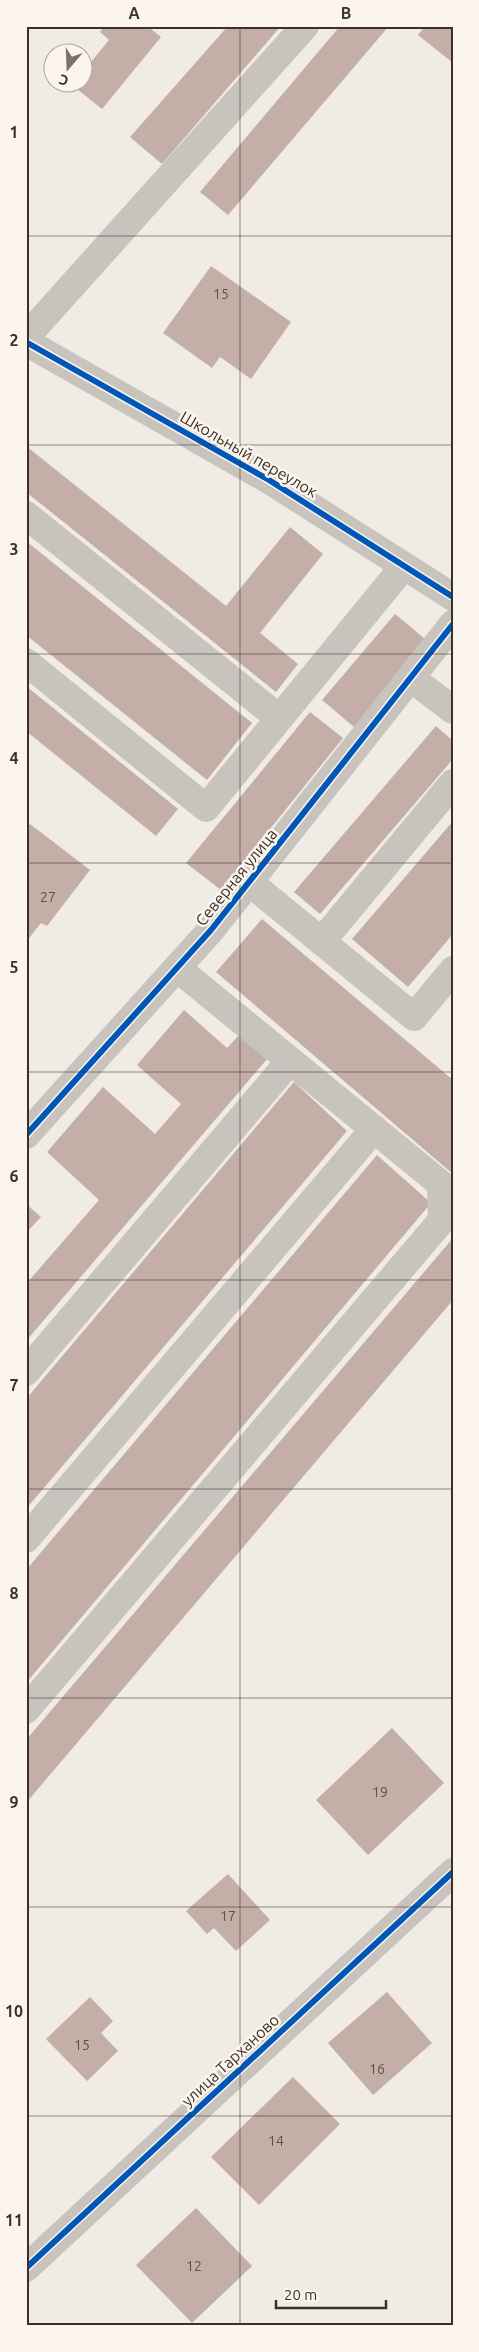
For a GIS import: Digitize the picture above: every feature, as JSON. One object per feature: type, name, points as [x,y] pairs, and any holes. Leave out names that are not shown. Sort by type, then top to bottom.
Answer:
[{"type":"street","points":[[26,337],[305,26]]},
{"type":"street","name":"Школьный переулок","points":[[26,342],[269,480],[453,598]]},
{"type":"street","points":[[26,516],[279,718]]},
{"type":"street","points":[[26,662],[206,808],[404,566]]},
{"type":"street","name":"Северная улица","points":[[26,1135],[212,930],[453,624]]},
{"type":"street","points":[[411,678],[453,710]]},
{"type":"street","points":[[322,941],[453,783]]},
{"type":"street","points":[[250,882],[414,1017],[453,970]]},
{"type":"street","points":[[26,1710],[442,1220],[441,1184],[177,968]]},
{"type":"street","points":[[26,1372],[290,1061]]},
{"type":"street","points":[[26,1539],[374,1129]]},
{"type":"street","name":"улица Тарханово","points":[[26,2268],[453,1872]]},
{"type":"building","points":[[105,26],[147,26],[161,37],[102,109],[81,92],[92,92],[92,61],[109,40],[100,32]]},
{"type":"building","points":[[228,26],[281,26],[162,164],[130,137]]},
{"type":"building","points":[[340,26],[389,26],[228,215],[200,192]]},
{"type":"building","points":[[425,26],[453,26],[453,63],[418,35]]},
{"type":"building","points":[[211,266],[291,322],[251,379],[220,357],[212,368],[163,333]]},
{"type":"building","points":[[26,446],[226,606],[290,527],[323,554],[260,633],[298,664],[276,692],[26,492]]},
{"type":"building","points":[[26,541],[252,723],[207,780],[26,635]]},
{"type":"building","points":[[395,614],[425,639],[354,727],[322,700]]},
{"type":"building","points":[[26,686],[178,809],[156,836],[26,731]]},
{"type":"building","points":[[310,712],[343,738],[221,890],[186,863]]},
{"type":"building","points":[[436,726],[453,741],[453,759],[320,914],[294,892]]},
{"type":"building","points":[[453,821],[453,934],[408,987],[352,939]]},
{"type":"building","points":[[30,824],[90,870],[47,926],[41,923],[26,942],[26,829]]},
{"type":"building","points":[[262,919],[453,1080],[453,1174],[216,972]]},
{"type":"building","points":[[184,1010],[227,1048],[240,1034],[268,1058],[26,1341],[26,1284],[99,1200],[47,1152],[103,1087],[155,1134],[181,1104],[137,1065]]},
{"type":"building","points":[[294,1082],[347,1131],[26,1509],[26,1399]]},
{"type":"building","points":[[377,1155],[431,1203],[26,1683],[26,1570]]},
{"type":"building","points":[[26,1204],[41,1217],[26,1233]]},
{"type":"building","points":[[453,1238],[453,1300],[26,1803],[26,1740]]},
{"type":"building","points":[[392,1728],[444,1783],[368,1855],[316,1800]]},
{"type":"building","points":[[228,1874],[270,1920],[236,1951],[214,1928],[207,1934],[186,1911]]},
{"type":"building","points":[[387,1992],[432,2043],[373,2095],[328,2043]]},
{"type":"building","points":[[90,1997],[113,2021],[101,2033],[118,2051],[87,2081],[46,2039]]},
{"type":"building","points":[[293,2077],[340,2124],[259,2205],[211,2157]]},
{"type":"building","points":[[196,2208],[252,2266],[192,2323],[136,2265]]},
{"type":"cycle path","points":[[26,342],[269,480],[453,597]]},
{"type":"cycle path","points":[[26,1135],[211,930],[453,624]]},
{"type":"cycle path","points":[[26,2268],[453,1872]]}]
